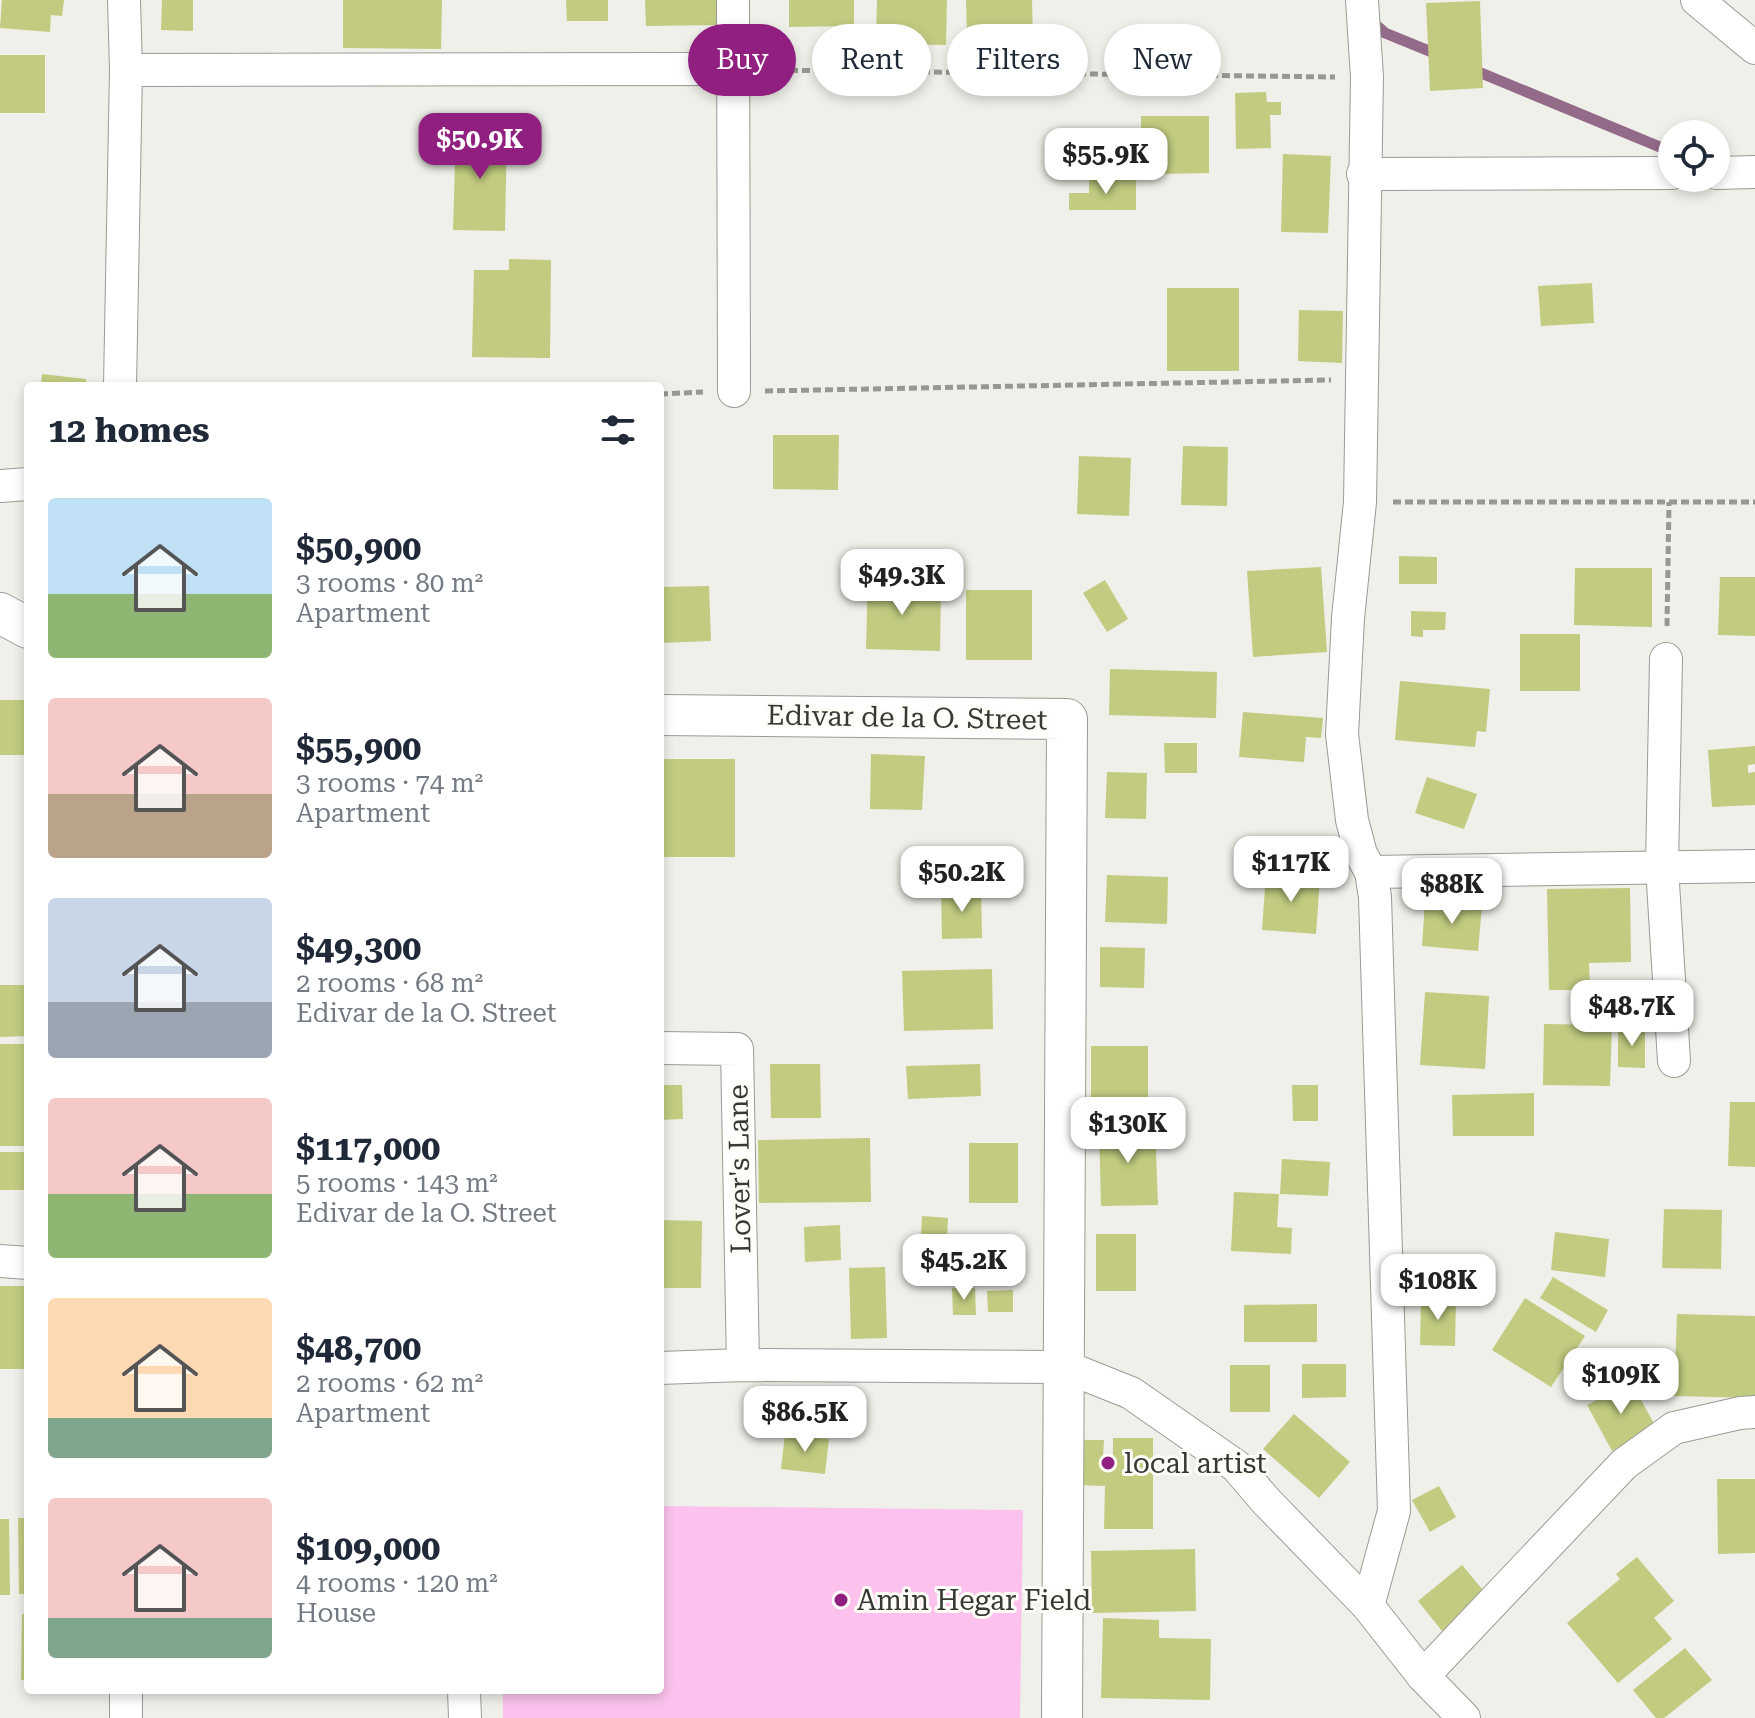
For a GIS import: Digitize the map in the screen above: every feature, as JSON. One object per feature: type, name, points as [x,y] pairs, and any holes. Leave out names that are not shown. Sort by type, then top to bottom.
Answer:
[{"type":"street","points":[[120,382],[126,70],[124,0]]},
{"type":"street","points":[[733,0],[733,24]]},
{"type":"street","points":[[1362,0],[1367,77],[1363,174],[1360,502],[1348,618],[1342,734],[1352,820],[1361,854],[1371,872],[1375,897],[1394,1511],[1368,1606]]},
{"type":"street","points":[[1697,0],[1755,48]]},
{"type":"street","points":[[126,70],[688,69]]},
{"type":"street","points":[[733,96],[734,391]]},
{"type":"street","points":[[1730,173],[1755,172]]},
{"type":"street","points":[[1363,174],[1658,173]]},
{"type":"street","points":[[0,486],[24,484]]},
{"type":"street","points":[[0,613],[24,626]]},
{"type":"street","points":[[1666,659],[1662,867],[1674,1061]]},
{"type":"street","name":"Edivar de la O. Street","points":[[664,715],[1067,719],[1062,1718]]},
{"type":"street","points":[[1371,872],[1755,866]]},
{"type":"street","name":"Lover's Lane","points":[[664,1048],[737,1049],[743,1365]]},
{"type":"street","points":[[0,1261],[24,1263]]},
{"type":"street","points":[[664,1368],[743,1365],[1066,1367],[1131,1393],[1236,1466],[1368,1606],[1423,1676],[1464,1718]]},
{"type":"street","points":[[1423,1676],[1624,1464],[1674,1428],[1755,1412]]},
{"type":"street","points":[[126,1694],[126,1718]]},
{"type":"street","points":[[464,1694],[465,1718]]},
{"type":"path","points":[[796,70],[1367,77]]},
{"type":"path","points":[[664,394],[1361,380]]},
{"type":"path","points":[[1360,502],[1755,502]]},
{"type":"path","points":[[1666,659],[1669,502]]},
{"type":"shaded area","name":"Amin Hegar Field","points":[[664,1506],[1023,1510],[1020,1718],[503,1718],[503,1694],[664,1694]]},
{"type":"building","points":[[2,0],[64,0],[62,16],[51,15],[50,32],[0,28]]},
{"type":"building","points":[[162,0],[193,0],[193,31],[161,30]]},
{"type":"building","points":[[343,0],[442,0],[441,49],[343,48]]},
{"type":"building","points":[[566,0],[608,0],[608,21],[567,21]]},
{"type":"building","points":[[645,0],[719,0],[719,24],[646,26]]},
{"type":"building","points":[[789,0],[854,0],[854,24],[796,27],[796,24],[789,24]]},
{"type":"building","points":[[877,0],[947,0],[946,45],[931,45],[931,24],[876,24]]},
{"type":"building","points":[[966,0],[1032,0],[1033,24],[967,24]]},
{"type":"building","points":[[1480,1],[1483,88],[1430,91],[1426,3]]},
{"type":"building","points":[[0,55],[45,55],[45,113],[0,113]]},
{"type":"building","points":[[1266,92],[1267,102],[1281,102],[1281,115],[1270,115],[1271,148],[1236,149],[1235,93]]},
{"type":"building","points":[[1141,116],[1209,116],[1209,173],[1160,174],[1160,145],[1141,145]]},
{"type":"building","points":[[456,130],[507,131],[505,231],[453,230]]},
{"type":"building","points":[[1283,154],[1331,156],[1328,233],[1281,232]]},
{"type":"building","points":[[1089,179],[1136,179],[1136,210],[1069,210],[1069,193],[1089,193]]},
{"type":"building","points":[[509,259],[551,260],[550,358],[472,357],[474,270],[509,270]]},
{"type":"building","points":[[1592,283],[1594,323],[1541,326],[1538,286]]},
{"type":"building","points":[[1167,288],[1239,288],[1239,371],[1167,371]]},
{"type":"building","points":[[1299,310],[1343,311],[1342,363],[1298,361]]},
{"type":"building","points":[[42,374],[86,379],[86,382],[41,382]]},
{"type":"building","points":[[773,435],[839,435],[838,490],[773,489]]},
{"type":"building","points":[[1183,446],[1228,447],[1227,506],[1181,505]]},
{"type":"building","points":[[1079,456],[1131,458],[1129,516],[1077,514]]},
{"type":"building","points":[[1399,556],[1437,557],[1437,584],[1399,584]]},
{"type":"building","points":[[1321,567],[1327,652],[1253,657],[1247,571]]},
{"type":"building","points":[[1575,568],[1652,568],[1652,627],[1574,625]]},
{"type":"building","points":[[868,574],[892,575],[892,590],[941,591],[940,651],[866,649]]},
{"type":"building","points":[[1720,577],[1755,577],[1755,636],[1718,635]]},
{"type":"building","points":[[1105,580],[1128,619],[1107,632],[1083,593]]},
{"type":"building","points":[[709,586],[711,641],[664,643],[664,587]]},
{"type":"building","points":[[966,590],[1032,590],[1032,660],[966,660]]},
{"type":"building","points":[[1411,611],[1446,612],[1445,630],[1423,630],[1423,637],[1411,636]]},
{"type":"building","points":[[1520,634],[1580,634],[1580,691],[1520,691]]},
{"type":"building","points":[[1110,669],[1217,672],[1216,718],[1109,715]]},
{"type":"building","points":[[1400,681],[1490,689],[1486,732],[1477,731],[1475,747],[1395,740]]},
{"type":"building","points":[[0,700],[24,700],[24,755],[0,755]]},
{"type":"building","points":[[1243,712],[1323,718],[1321,738],[1306,737],[1304,762],[1239,757]]},
{"type":"building","points":[[1164,743],[1197,743],[1197,773],[1165,773]]},
{"type":"building","points":[[1755,746],[1755,764],[1748,765],[1748,773],[1755,772],[1755,805],[1712,807],[1708,750]]},
{"type":"building","points":[[871,754],[925,756],[922,810],[870,809]]},
{"type":"building","points":[[664,759],[735,759],[735,857],[664,857]]},
{"type":"building","points":[[1107,772],[1147,773],[1146,819],[1105,818]]},
{"type":"building","points":[[1427,777],[1477,794],[1464,829],[1415,813]]},
{"type":"building","points":[[1266,874],[1320,878],[1316,934],[1262,930]]},
{"type":"building","points":[[1107,875],[1168,877],[1167,924],[1105,922]]},
{"type":"building","points":[[1630,888],[1631,962],[1589,963],[1590,990],[1549,990],[1547,889]]},
{"type":"building","points":[[981,890],[982,938],[942,939],[941,891]]},
{"type":"building","points":[[1425,901],[1482,906],[1478,951],[1422,946]]},
{"type":"building","points":[[1100,947],[1145,948],[1144,988],[1100,987]]},
{"type":"building","points":[[992,969],[993,1029],[904,1031],[902,971]]},
{"type":"building","points":[[0,985],[24,985],[24,1036],[0,1037]]},
{"type":"building","points":[[1425,992],[1489,996],[1485,1069],[1420,1065]]},
{"type":"building","points":[[1544,1024],[1612,1025],[1610,1086],[1543,1085]]},
{"type":"building","points":[[1618,1029],[1645,1030],[1645,1068],[1618,1067]]},
{"type":"building","points":[[0,1044],[24,1044],[24,1146],[0,1146]]},
{"type":"building","points":[[1091,1046],[1148,1046],[1148,1105],[1091,1105]]},
{"type":"building","points":[[770,1064],[820,1064],[821,1118],[771,1118]]},
{"type":"building","points":[[980,1064],[981,1096],[908,1099],[906,1066]]},
{"type":"building","points":[[664,1085],[682,1085],[683,1119],[664,1120]]},
{"type":"building","points":[[1292,1085],[1318,1085],[1318,1121],[1293,1121]]},
{"type":"building","points":[[1534,1093],[1534,1136],[1453,1136],[1452,1095]]},
{"type":"building","points":[[1730,1102],[1755,1102],[1755,1167],[1728,1166]]},
{"type":"building","points":[[1155,1124],[1158,1205],[1101,1206],[1099,1126]]},
{"type":"building","points":[[870,1138],[871,1202],[759,1203],[758,1140]]},
{"type":"building","points":[[969,1143],[1018,1143],[1018,1203],[969,1203]]},
{"type":"building","points":[[0,1152],[24,1152],[24,1190],[0,1190]]},
{"type":"building","points":[[1282,1159],[1330,1162],[1328,1196],[1280,1194]]},
{"type":"building","points":[[1234,1192],[1279,1194],[1277,1227],[1292,1228],[1291,1254],[1231,1251]]},
{"type":"building","points":[[1664,1209],[1722,1210],[1721,1269],[1662,1268]]},
{"type":"building","points":[[922,1216],[948,1218],[947,1237],[921,1236]]},
{"type":"building","points":[[664,1220],[702,1221],[701,1288],[664,1288]]},
{"type":"building","points":[[840,1225],[841,1260],[805,1262],[804,1227]]},
{"type":"building","points":[[1555,1232],[1609,1239],[1605,1277],[1551,1270]]},
{"type":"building","points":[[1096,1234],[1136,1234],[1136,1291],[1096,1291]]},
{"type":"building","points":[[885,1267],[887,1338],[851,1339],[849,1268]]},
{"type":"building","points":[[1553,1277],[1608,1310],[1596,1332],[1540,1298]]},
{"type":"building","points":[[0,1286],[24,1286],[24,1369],[0,1369]]},
{"type":"building","points":[[952,1288],[975,1288],[976,1315],[953,1315]]},
{"type":"building","points":[[1013,1290],[1013,1312],[988,1312],[987,1291]]},
{"type":"building","points":[[1525,1298],[1585,1336],[1551,1387],[1492,1350]]},
{"type":"building","points":[[1421,1299],[1456,1299],[1455,1346],[1420,1345]]},
{"type":"building","points":[[1317,1304],[1317,1342],[1244,1342],[1244,1305]]},
{"type":"building","points":[[1677,1314],[1755,1316],[1755,1398],[1674,1396]]},
{"type":"building","points":[[1302,1364],[1346,1364],[1346,1397],[1302,1398]]},
{"type":"building","points":[[1230,1365],[1270,1365],[1270,1412],[1230,1412]]},
{"type":"building","points":[[1631,1382],[1656,1427],[1612,1451],[1587,1405]]},
{"type":"building","points":[[1294,1414],[1350,1462],[1319,1498],[1263,1449]]},
{"type":"building","points":[[785,1434],[829,1439],[825,1474],[781,1469]]},
{"type":"building","points":[[1113,1438],[1153,1438],[1153,1529],[1104,1529],[1105,1486],[1077,1485],[1077,1440],[1104,1440],[1103,1457],[1113,1458]]},
{"type":"building","points":[[1717,1479],[1755,1479],[1755,1553],[1718,1554]]},
{"type":"building","points":[[1439,1486],[1456,1517],[1430,1532],[1412,1500]]},
{"type":"building","points":[[18,1518],[24,1518],[24,1594],[19,1594]]},
{"type":"building","points":[[0,1519],[9,1519],[10,1595],[0,1595]]},
{"type":"building","points":[[1195,1549],[1196,1611],[1092,1613],[1091,1551]]},
{"type":"building","points":[[1637,1557],[1674,1601],[1654,1618],[1672,1639],[1618,1683],[1567,1623],[1620,1579],[1616,1574]]},
{"type":"building","points":[[1462,1565],[1487,1595],[1442,1631],[1418,1601]]},
{"type":"building","points":[[22,1614],[24,1614],[24,1680],[21,1680]]},
{"type":"building","points":[[1103,1618],[1159,1620],[1159,1638],[1211,1639],[1210,1700],[1101,1698]]},
{"type":"building","points":[[1685,1648],[1712,1680],[1664,1718],[1656,1718],[1633,1690]]},
{"type":"waterway","points":[[1370,20],[1385,33],[1439,55]]},
{"type":"waterway","points":[[1469,68],[1658,146]]},
{"type":"place","name":"local artist","points":[[1108,1463]]},
{"type":"place","name":"Amin Hegar Field","points":[[841,1600]]}]
